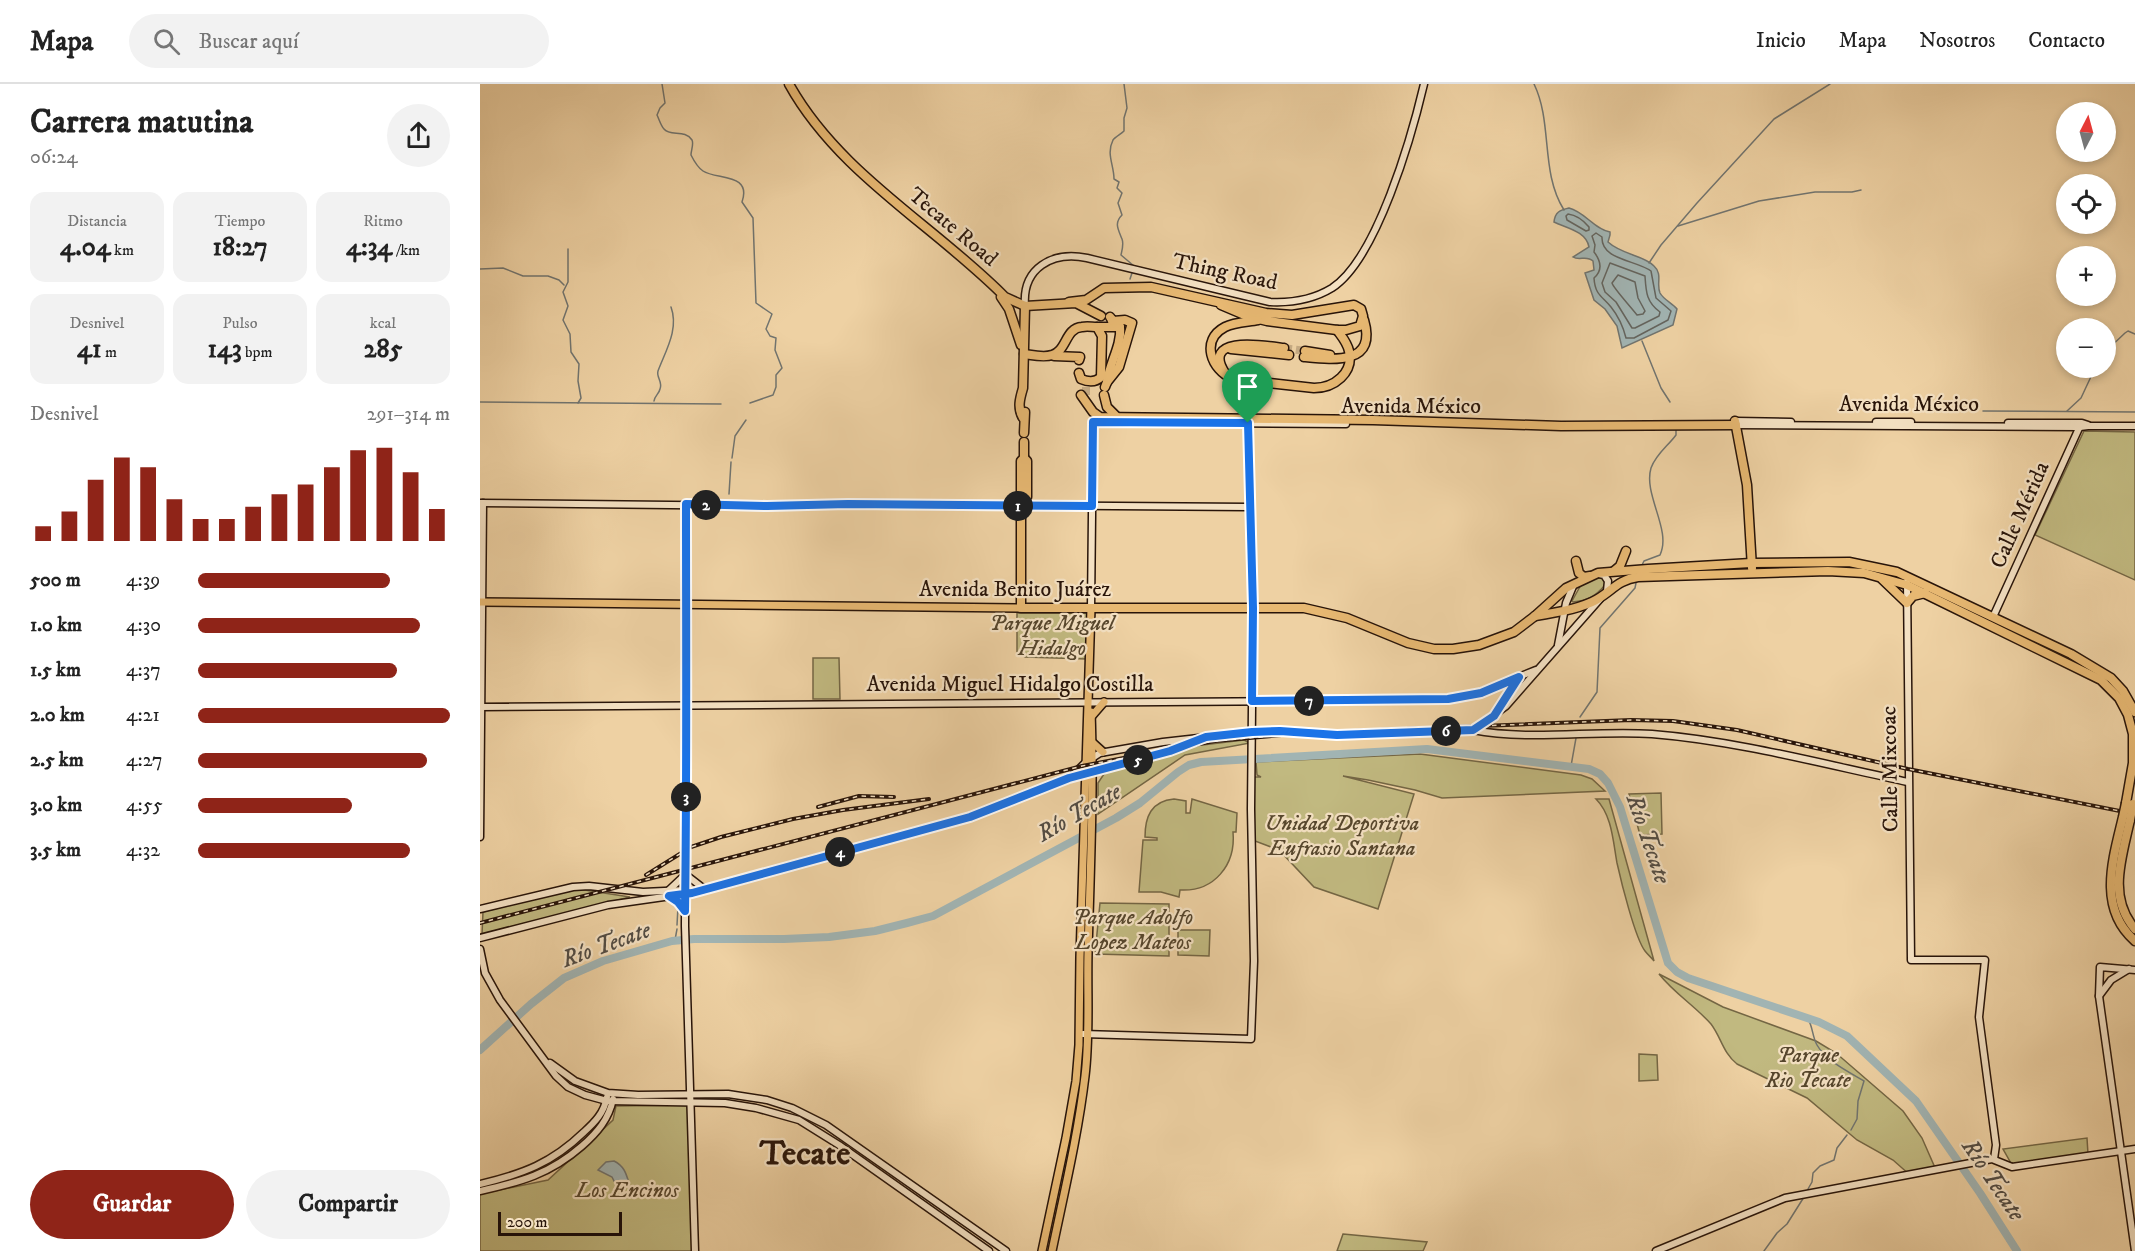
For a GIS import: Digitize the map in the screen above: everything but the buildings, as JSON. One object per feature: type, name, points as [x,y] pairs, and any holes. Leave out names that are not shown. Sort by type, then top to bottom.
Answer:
[{"type":"highway","name":"Tecate Road","points":[[789,84],[806,111],[834,146],[1009,300],[1025,306]]},
{"type":"highway","points":[[993,285],[1009,309],[1023,354]]},
{"type":"highway","points":[[1023,608],[1024,437],[1019,399],[1023,388],[1025,306],[1086,300],[1110,287],[1150,287],[1182,293],[1260,319],[1337,330],[1360,326],[1363,316]]},
{"type":"highway","points":[[1099,291],[1094,306],[1109,319]]},
{"type":"highway","points":[[1069,302],[1076,303],[1109,319],[1132,323],[1119,367],[1106,389],[1117,417]]},
{"type":"highway","points":[[1221,305],[1292,315],[1354,305],[1361,309],[1366,326],[1364,345],[1357,355],[1339,358],[1323,353],[1305,354]]},
{"type":"highway","points":[[1050,356],[1060,351],[1070,333],[1075,329],[1097,327],[1109,319]]},
{"type":"highway","points":[[1260,319],[1227,326],[1218,333],[1214,339],[1211,354],[1218,370],[1233,379],[1323,388],[1340,380],[1349,365],[1350,357],[1346,340],[1337,330]]},
{"type":"highway","points":[[1084,389],[1099,379],[1102,372],[1102,336],[1097,327]]},
{"type":"highway","points":[[1227,376],[1221,368],[1222,352],[1225,348],[1241,344],[1287,352]]},
{"type":"highway","points":[[1023,354],[1080,357],[1079,360]]},
{"type":"highway","points":[[1079,373],[1097,420]]},
{"type":"highway","name":"Avenida México","points":[[1097,420],[1117,417],[1562,426],[1734,423]]},
{"type":"highway","points":[[1734,423],[1746,478],[1752,568]]},
{"type":"highway","points":[[1614,571],[1623,562],[1626,551]]},
{"type":"highway","points":[[1576,561],[1581,576],[1594,574]]},
{"type":"highway","points":[[1535,616],[1593,602],[1608,590],[1630,578],[1849,562],[1880,568],[1993,616],[2053,645],[2104,672],[2122,689],[2135,712]]},
{"type":"highway","points":[[1752,568],[1847,571],[1907,581],[1925,593],[2093,675],[2113,690],[2128,715],[2134,740],[2131,801],[2112,866],[2110,894],[2122,926],[2135,941]]},
{"type":"highway","name":"Avenida Benito Juárez","points":[[1023,608],[1316,610],[1352,620],[1408,644],[1443,649],[1469,647],[1493,641],[1514,632],[1561,592],[1594,574],[1614,571],[1752,568]]},
{"type":"highway","points":[[1880,577],[1907,603],[1913,596],[1925,593]]},
{"type":"highway","points":[[2127,818],[2118,887],[2121,907],[2135,929]]},
{"type":"main road","name":"Thing Road","points":[[1025,306],[1026,285],[1035,272],[1048,262],[1070,256],[1087,258],[1270,302],[1296,301],[1331,288],[1351,270],[1392,190],[1424,84]]},
{"type":"main road","points":[[1080,1034],[1251,1039],[1254,961],[1251,809],[1253,608],[1248,421],[1097,420],[1092,506],[1089,760]]},
{"type":"main road","name":"Avenida México","points":[[1734,423],[2135,426]]},
{"type":"main road","name":"Calle Mérida","points":[[1993,616],[2083,425]]},
{"type":"main road","points":[[480,837],[482,503],[1249,507]]},
{"type":"main road","points":[[686,504],[685,926],[695,1251]]},
{"type":"main road","points":[[1473,730],[1506,706],[1608,590],[1608,581],[1604,575],[1594,574]]},
{"type":"main road","name":"Calle Mixcoac","points":[[1907,581],[1911,960],[1985,960],[1979,1017],[1996,1145],[1994,1159]]},
{"type":"main road","points":[[1558,645],[1565,610],[1574,584]]},
{"type":"main road","name":"Avenida Benito Juárez","points":[[482,602],[1023,608]]},
{"type":"main road","name":"Avenida Miguel Hidalgo Costilla","points":[[481,707],[1448,699],[1481,693],[1536,670]]},
{"type":"main road","points":[[1494,716],[1519,677]]},
{"type":"main road","points":[[1091,717],[1104,702]]},
{"type":"main road","points":[[1042,1251],[1076,1081],[1080,1034],[1085,810],[1089,774],[1086,719],[1089,703]]},
{"type":"main road","points":[[1069,778],[1089,760],[1103,752],[1163,742],[1252,732],[1280,731],[1337,735],[1473,730],[1502,734],[1630,733],[1670,736],[1725,744],[1908,782]]},
{"type":"main road","points":[[480,938],[608,905],[711,887],[970,817],[1069,778],[1170,751],[1206,737]]},
{"type":"main road","points":[[1091,740],[1103,752]]},
{"type":"main road","points":[[1052,1251],[1073,1155],[1086,1075],[1093,846],[1093,805],[1089,774]]},
{"type":"main road","points":[[685,874],[703,888]]},
{"type":"main road","points":[[668,894],[685,874]]},
{"type":"main road","points":[[480,909],[573,887],[589,886],[630,892],[668,894],[685,911]]},
{"type":"main road","points":[[685,892],[711,887]]},
{"type":"main road","points":[[480,949],[485,973],[507,1011],[556,1076],[568,1087],[609,1102],[725,1103],[750,1106],[809,1125],[989,1251]]},
{"type":"main road","points":[[2132,969],[2100,967],[2099,996],[2135,1251]]},
{"type":"main road","points":[[2099,996],[2111,980],[2132,969]]},
{"type":"main road","points":[[544,1059],[575,1081],[611,1093],[728,1094],[754,1097],[813,1117],[857,1145],[1006,1251]]},
{"type":"main road","points":[[480,1184],[496,1184],[535,1177],[566,1160],[602,1126],[608,1115],[611,1093]]},
{"type":"main road","points":[[1066,1138],[1067,1150],[1073,1155]]},
{"type":"main road","points":[[1656,1251],[1785,1198],[1994,1159],[2012,1167],[2135,1149]]},
{"type":"main road","points":[[480,1191],[496,1184]]},
{"type":"green space","points":[[2084,431],[2135,432],[2135,580],[2035,535]]},
{"type":"green space","points":[[1601,576],[1604,578],[1605,585],[1598,592],[1587,599],[1572,601],[1582,583]]},
{"type":"green space","name":"Parque Miguel Hidalgo","points":[[1017,613],[1088,613],[1086,659],[1025,657],[1017,652]]},
{"type":"green space","points":[[813,658],[839,658],[840,699],[813,699]]},
{"type":"green space","points":[[1244,740],[1250,743],[1185,755],[1098,814],[1098,783],[1106,771],[1157,759],[1194,746]]},
{"type":"green space","name":"Unidad Deportiva Eufrasio Santana","points":[[1420,754],[1581,775],[1592,779],[1605,791],[1442,798],[1415,790],[1343,776],[1414,794],[1378,909],[1314,887],[1279,850],[1255,841],[1254,777],[1261,777],[1257,775],[1256,762]]},
{"type":"green space","points":[[1661,793],[1662,834],[1640,835],[1629,794]]},
{"type":"green space","points":[[1174,799],[1186,801],[1186,813],[1190,813],[1192,799],[1237,813],[1231,855],[1227,865],[1213,881],[1192,889],[1180,890],[1179,897],[1161,892],[1139,892],[1143,840],[1157,840],[1157,838],[1145,837],[1148,817],[1160,803]]},
{"type":"green space","points":[[1596,799],[1609,799],[1654,961],[1645,951],[1637,934],[1617,863],[1609,820]]},
{"type":"green space","points":[[578,889],[630,897],[482,934],[483,912]]},
{"type":"green space","name":"Parque Adolfo Lopez Mateos","points":[[1100,903],[1169,904],[1169,956],[1095,954]]},
{"type":"green space","points":[[1178,930],[1210,930],[1209,956],[1178,955]]},
{"type":"green space","name":"Parque Rio Tecate","points":[[1659,974],[1723,1007],[1816,1041],[1836,1053],[1903,1111],[1922,1138],[1936,1170],[1910,1175],[1893,1160],[1857,1140],[1807,1098],[1737,1064],[1728,1055],[1711,1024]]},
{"type":"green space","points":[[1639,1054],[1657,1055],[1658,1080],[1639,1081]]},
{"type":"green space","name":"Los Encinos","points":[[689,1105],[692,1251],[480,1251],[480,1194],[548,1180],[613,1120],[616,1106]]},
{"type":"green space","points":[[2087,1138],[2088,1154],[2012,1165],[2003,1149]]},
{"type":"green space","points":[[1343,1234],[1427,1242],[1423,1251],[1337,1251]]},
{"type":"water","points":[[1569,208],[1580,213],[1599,228],[1610,232],[1608,242],[1645,259],[1657,269],[1660,293],[1677,309],[1673,325],[1622,348],[1617,326],[1605,309],[1594,300],[1585,273],[1594,270],[1593,261],[1588,258],[1573,257],[1589,247],[1587,242],[1580,234],[1554,222],[1558,212]]},
{"type":"water","points":[[614,1161],[626,1173],[628,1179],[629,1183],[623,1189],[612,1177],[598,1170],[606,1162]]},
{"type":"waterway","points":[[662,84],[665,103],[657,115],[663,128],[670,133],[686,135],[692,140],[691,155],[703,171],[738,182],[744,193],[742,202],[753,218],[756,303],[772,314],[766,329],[770,336],[776,338],[775,350],[782,368],[776,375],[773,395],[750,403]]},
{"type":"waterway","points":[[1124,84],[1127,108],[1124,131],[1113,140],[1110,155],[1114,179],[1119,182],[1117,188],[1122,193],[1118,203],[1122,215],[1117,223],[1123,243],[1121,255],[1134,266]]},
{"type":"waterway","points":[[1534,84],[1540,99],[1552,180],[1564,210]]},
{"type":"waterway","points":[[1649,263],[1661,245],[1697,203],[1774,119],[1830,84]]},
{"type":"waterway","points":[[1678,226],[1759,201],[1815,192],[1861,190]]},
{"type":"waterway","points":[[568,249],[568,282],[563,292],[568,306],[563,320],[570,334],[571,352],[579,364],[578,381],[581,398],[578,403]]},
{"type":"waterway","points":[[480,269],[503,268],[523,276],[548,276],[559,280],[564,285]]},
{"type":"waterway","points":[[1130,279],[1132,273]]},
{"type":"waterway","points":[[654,401],[661,386],[658,371],[673,331],[671,307]]},
{"type":"waterway","points":[[2116,342],[2128,331],[2135,334]]},
{"type":"waterway","points":[[1642,341],[1661,388],[1670,402]]},
{"type":"waterway","points":[[2067,411],[2081,398],[2090,378]]},
{"type":"waterway","points":[[480,402],[721,404]]},
{"type":"waterway","points":[[1983,411],[2135,412]]},
{"type":"waterway","points":[[732,458],[735,436],[746,420]]},
{"type":"waterway","points":[[1642,565],[1644,561],[1660,555],[1663,545],[1663,535],[1651,489],[1651,468],[1659,454],[1676,435],[1676,429]]},
{"type":"waterway","points":[[729,494],[731,462]]},
{"type":"waterway","points":[[1580,717],[1597,692],[1600,628],[1635,588],[1636,583]]},
{"type":"waterway","points":[[1571,766],[1576,738]]},
{"type":"waterway","name":"Río Tecate","points":[[480,1050],[564,978],[603,961],[672,941],[829,937],[875,931],[933,916],[1116,818],[1140,803],[1189,765],[1201,762],[1427,749],[1589,769],[1600,774],[1608,783],[1620,807],[1668,963],[1688,978],[1819,1022],[1847,1036],[1916,1101],[2017,1251]]},
{"type":"waterway","points":[[677,925],[678,906]]},
{"type":"waterway","points":[[675,940],[677,929]]},
{"type":"waterway","points":[[1807,1017],[1815,1042],[1821,1051],[1838,1066],[1864,1081],[1858,1101],[1857,1119],[1851,1130]]},
{"type":"waterway","points":[[1808,1189],[1813,1173],[1820,1166],[1834,1160],[1837,1148],[1847,1135]]},
{"type":"waterway","points":[[1764,1251],[1787,1224],[1804,1197]]},
{"type":"tunnel","points":[[1284,348],[1305,351]]},
{"type":"tunnel","points":[[1086,387],[1086,395]]},
{"type":"railway","points":[[480,923],[1082,766],[1215,741],[1305,733],[1631,720],[1673,721],[1737,730],[1908,769],[2135,814]]},
{"type":"railway","points":[[818,807],[859,796],[894,797]]},
{"type":"railway","points":[[646,875],[691,847],[721,837],[793,819],[929,799]]},
{"type":"district","name":"Tecate","points":[[805,1154]]},
{"type":"route","points":[[1248,423],[1093,422],[1092,506],[686,504],[687,705],[685,874],[685,886],[685,890],[685,894],[685,911],[669,896],[685,894],[692,893],[970,817],[1069,778],[1170,751],[1206,737],[1280,731],[1337,735],[1473,730],[1490,720],[1519,677],[1481,693],[1448,699],[1252,701],[1253,608],[1248,423]]}]
